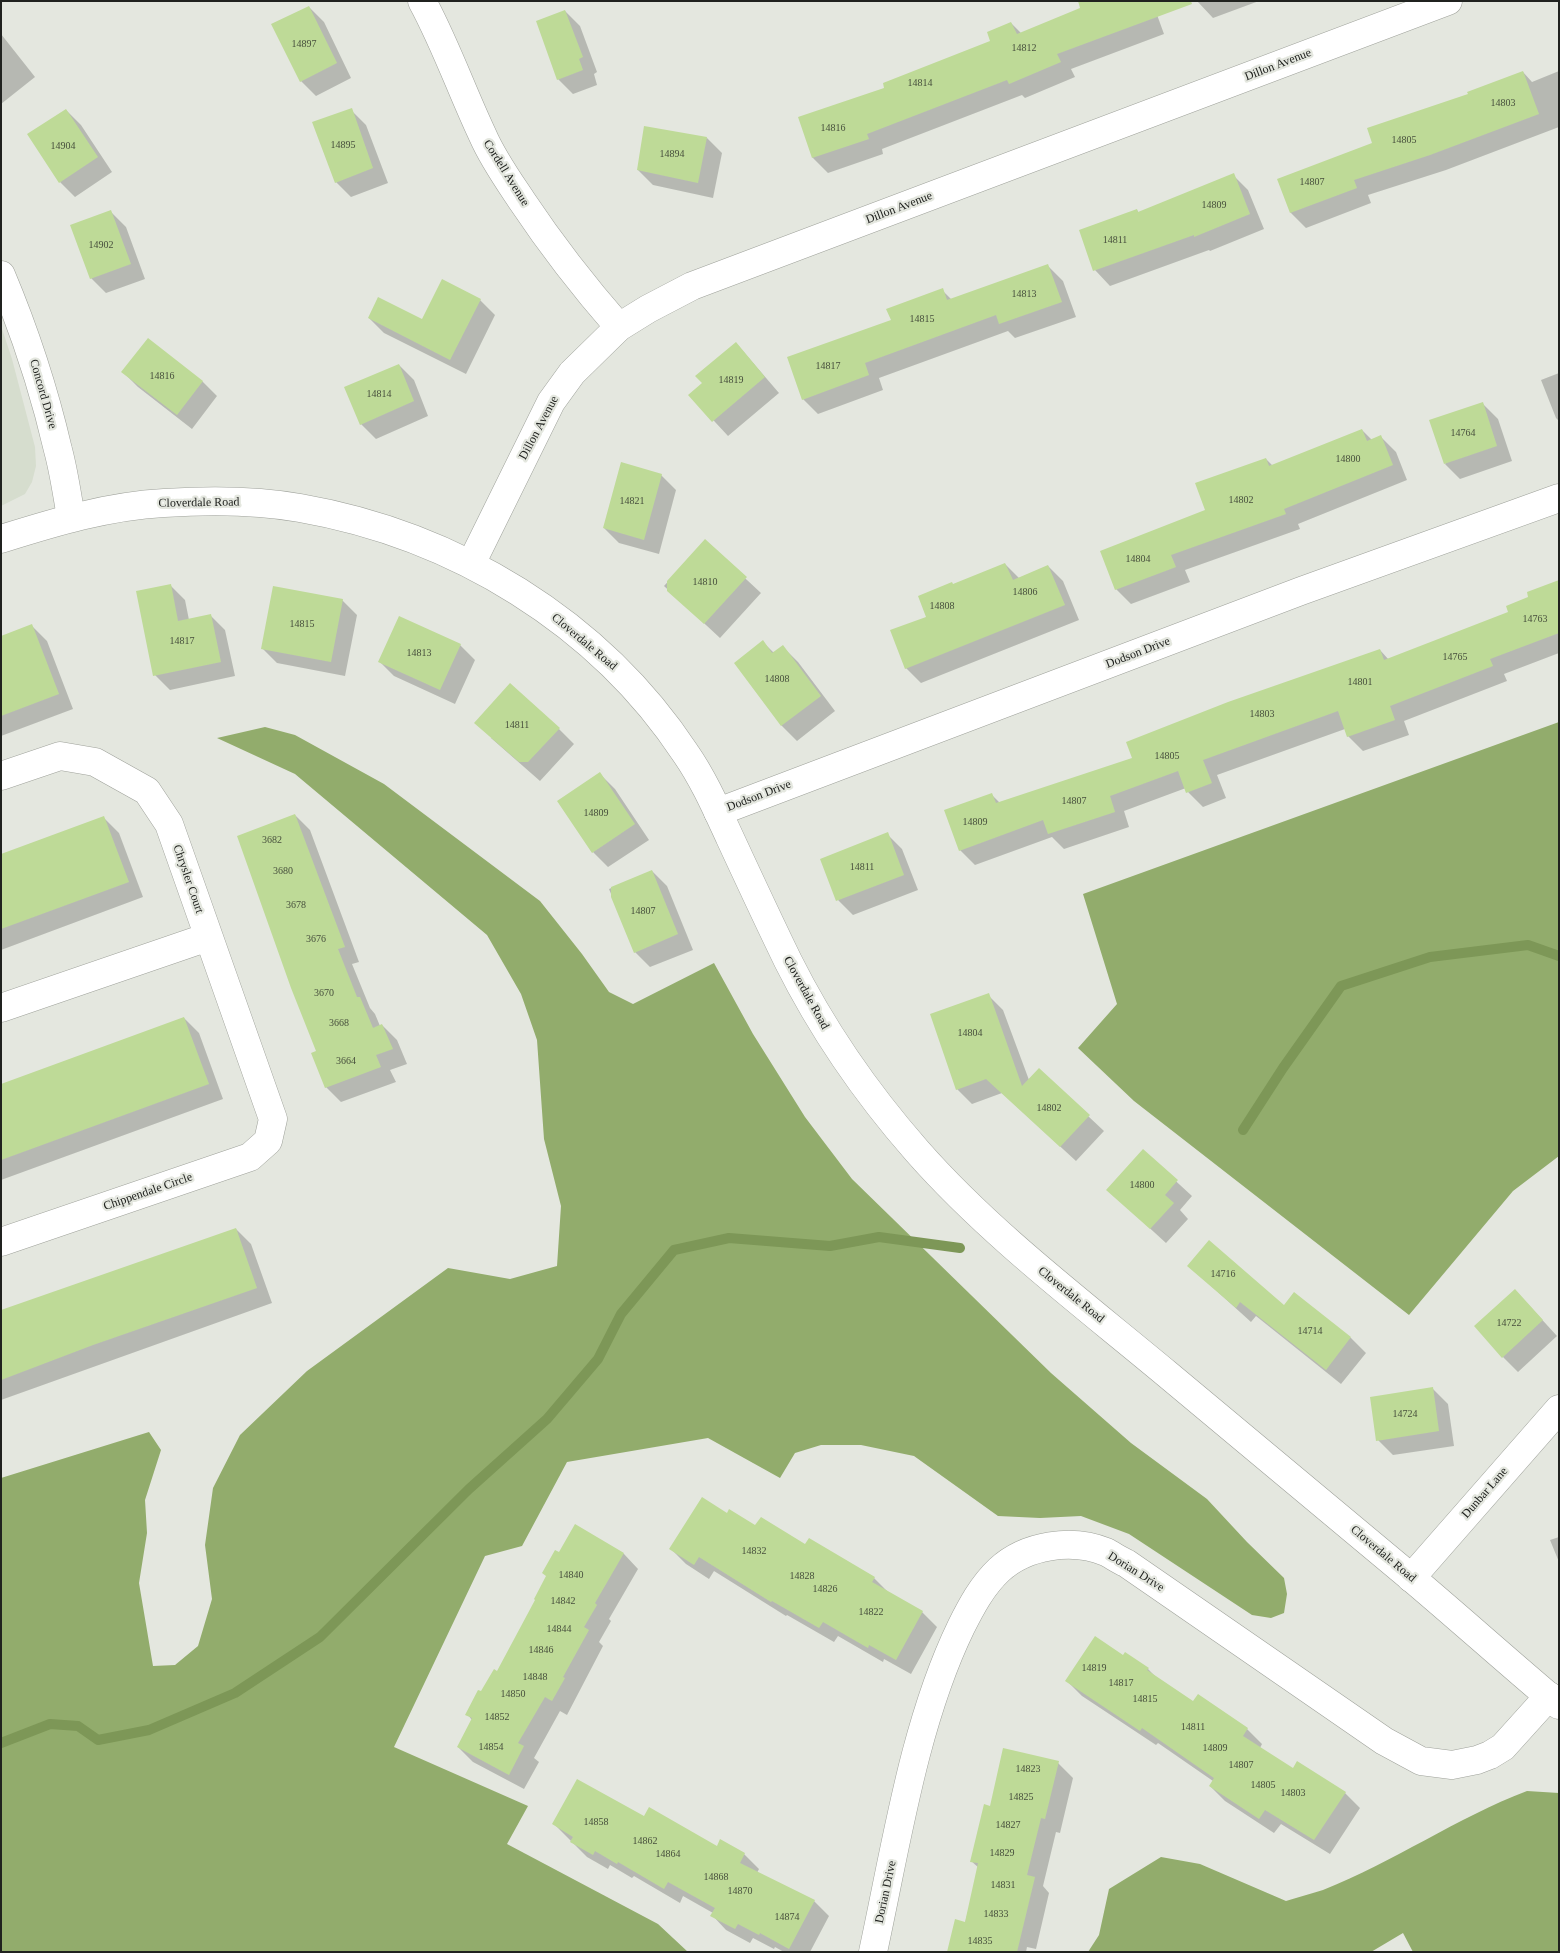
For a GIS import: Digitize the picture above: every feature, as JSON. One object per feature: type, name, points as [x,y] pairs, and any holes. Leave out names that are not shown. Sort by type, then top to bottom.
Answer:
[{"type":"street","name":"Cordell Avenue","points":[[422,1],[439,32],[483,137],[510,183],[544,234],[575,275],[620,327]]},
{"type":"street","name":"Dillon Avenue","points":[[471,564],[551,402],[572,374],[620,327],[648,309],[692,286],[1448,1]]},
{"type":"street","name":"Concord Drive","points":[[1,275],[20,319],[37,369],[59,451],[71,517]]},
{"type":"street","name":"Dodson Drive","points":[[718,812],[1301,592],[1559,498]]},
{"type":"street","name":"Cloverdale Road","points":[[1,539],[71,517],[159,503],[228,501],[296,507],[363,521],[426,543],[486,572],[543,607],[602,654],[644,698],[688,756],[718,812],[789,963],[812,1006],[856,1075],[918,1152],[963,1199],[1036,1266],[1411,1578],[1554,1701]]},
{"type":"street","name":"Chrysler Court","points":[[1,776],[60,756],[95,762],[147,791],[169,824],[273,1119]]},
{"type":"street","points":[[1,1008],[208,937]]},
{"type":"street","name":"Chippendale Circle","points":[[1,1242],[250,1157],[268,1141],[273,1119]]},
{"type":"street","name":"Dunbar Lane","points":[[1411,1578],[1559,1409]]},
{"type":"street","name":"Dorian Drive","points":[[873,1952],[915,1757],[952,1646],[968,1613],[986,1584],[1012,1560],[1034,1550],[1054,1546],[1085,1547],[1104,1552],[1126,1563],[1384,1741],[1421,1761],[1452,1765],[1490,1755],[1503,1747],[1554,1701]]},
{"type":"shaded area","points":[[1,326],[12,359],[35,447],[36,466],[32,482],[25,494],[1,506]]},
{"type":"green space","points":[[1559,722],[1559,1156],[1513,1191],[1409,1315],[1134,1101],[1078,1048],[1117,1004],[1083,894]]},
{"type":"green space","points":[[265,727],[295,735],[384,784],[540,901],[609,992],[633,1004],[714,963],[753,1034],[805,1117],[852,1179],[1051,1373],[1131,1443],[1207,1499],[1284,1578],[1287,1594],[1284,1613],[1271,1618],[1252,1615],[1129,1534],[1081,1516],[1040,1518],[998,1516],[914,1456],[861,1445],[821,1445],[795,1453],[780,1478],[708,1438],[567,1462],[522,1546],[485,1556],[394,1747],[528,1806],[507,1844],[658,1924],[688,1952],[1,1952],[1,1478],[149,1432],[161,1450],[145,1500],[147,1533],[139,1583],[153,1666],[175,1665],[198,1646],[212,1599],[205,1545],[213,1488],[240,1435],[307,1371],[448,1268],[510,1279],[557,1266],[561,1206],[544,1139],[537,1040],[521,994],[487,935],[295,774],[217,738]]},
{"type":"green space","points":[[1527,1791],[1559,1793],[1559,1952],[1413,1952],[1403,1933],[1371,1952],[1088,1952],[1099,1935],[1109,1889],[1161,1857],[1200,1864],[1286,1901],[1323,1890],[1349,1879],[1475,1814]]},
{"type":"building","points":[[1078,1],[1191,1],[1192,4],[1057,54],[1061,62],[1009,84],[1007,80],[867,134],[869,139],[812,158],[798,117],[884,88],[883,83],[990,41],[987,32],[1011,22],[1017,34],[1080,8]]},
{"type":"building","points":[[309,6],[337,63],[300,82],[271,24]]},
{"type":"building","points":[[565,10],[583,57],[579,59],[583,70],[557,80],[536,21]]},
{"type":"building","points":[[1523,71],[1539,114],[1430,155],[1354,180],[1357,188],[1290,213],[1277,179],[1372,143],[1367,128],[1468,94],[1467,92]]},
{"type":"building","points":[[352,108],[373,168],[335,183],[312,122]]},
{"type":"building","points":[[66,109],[98,157],[59,183],[27,134]]},
{"type":"building","points":[[644,126],[707,137],[698,183],[637,170]]},
{"type":"building","points":[[1234,173],[1250,214],[1194,237],[1194,235],[1093,271],[1079,230],[1137,209],[1138,212]]},
{"type":"building","points":[[111,210],[131,264],[90,279],[70,225]]},
{"type":"building","points":[[1048,264],[1062,302],[999,324],[996,315],[865,363],[869,375],[802,400],[787,357],[891,320],[886,309],[943,288],[947,300]]},
{"type":"building","points":[[442,279],[481,299],[450,360],[368,318],[378,297],[422,319]]},
{"type":"building","points":[[148,338],[203,381],[177,415],[121,372]]},
{"type":"building","points":[[736,342],[765,377],[712,422],[688,395],[702,383],[695,376]]},
{"type":"building","points":[[399,364],[414,401],[360,425],[344,387]]},
{"type":"building","points":[[1483,402],[1497,446],[1444,464],[1429,420]]},
{"type":"building","points":[[1362,429],[1367,441],[1381,435],[1393,465],[1284,509],[1286,514],[1171,555],[1176,567],[1115,590],[1100,551],[1205,510],[1195,483],[1266,458],[1269,466]]},
{"type":"building","points":[[621,462],[662,474],[644,540],[603,528]]},
{"type":"building","points":[[705,539],[747,577],[704,624],[667,591],[667,581]]},
{"type":"building","points":[[1005,563],[1013,580],[1048,565],[1065,605],[905,669],[890,630],[926,617],[918,596]]},
{"type":"building","points":[[1559,580],[1559,633],[1490,659],[1493,666],[1390,706],[1395,720],[1347,737],[1338,711],[1203,760],[1212,783],[1186,793],[1178,771],[1110,796],[1115,812],[1048,834],[1043,820],[959,851],[944,810],[992,793],[996,803],[1132,758],[1126,742],[1228,702],[1380,649],[1384,660],[1508,612],[1506,606],[1528,597],[1527,592]]},
{"type":"building","points":[[171,584],[178,621],[211,614],[221,662],[153,676],[136,591]]},
{"type":"building","points":[[273,586],[343,599],[331,662],[261,649]]},
{"type":"building","points":[[399,616],[461,644],[440,690],[378,662]]},
{"type":"building","points":[[32,624],[59,694],[1,716],[1,636]]},
{"type":"building","points":[[763,640],[772,653],[783,645],[821,696],[781,726],[734,663]]},
{"type":"building","points":[[510,683],[560,728],[528,762],[519,762],[474,723]]},
{"type":"building","points":[[600,772],[635,824],[592,853],[557,801]]},
{"type":"building","points":[[295,814],[345,947],[338,949],[357,997],[360,997],[373,1028],[382,1024],[393,1049],[376,1055],[381,1067],[325,1088],[311,1053],[316,1051],[291,988],[237,836]]},
{"type":"building","points":[[104,816],[129,882],[1,929],[1,854]]},
{"type":"building","points":[[888,832],[904,875],[836,901],[820,859]]},
{"type":"building","points":[[652,870],[678,934],[634,953],[611,897],[611,887]]},
{"type":"building","points":[[989,993],[1022,1086],[1039,1068],[1090,1115],[1060,1147],[986,1079],[956,1090],[930,1014]]},
{"type":"building","points":[[184,1017],[209,1084],[1,1160],[1,1084]]},
{"type":"building","points":[[1143,1149],[1178,1180],[1165,1195],[1174,1203],[1150,1229],[1106,1190]]},
{"type":"building","points":[[236,1228],[257,1288],[93,1345],[1,1380],[1,1310]]},
{"type":"building","points":[[1209,1240],[1284,1305],[1294,1292],[1351,1337],[1326,1370],[1240,1302],[1236,1308],[1187,1266]]},
{"type":"building","points":[[1515,1289],[1543,1320],[1502,1358],[1474,1326]]},
{"type":"building","points":[[1433,1387],[1439,1431],[1376,1441],[1370,1397]]},
{"type":"building","points":[[702,1497],[727,1513],[729,1509],[755,1525],[761,1517],[805,1544],[809,1538],[875,1577],[872,1582],[923,1611],[896,1660],[869,1645],[868,1648],[823,1622],[819,1628],[771,1602],[699,1557],[694,1565],[669,1549]]},
{"type":"building","points":[[575,1524],[624,1553],[595,1603],[597,1605],[584,1627],[589,1630],[563,1677],[565,1678],[552,1701],[545,1697],[518,1743],[524,1746],[509,1775],[457,1747],[472,1718],[465,1715],[478,1690],[481,1691],[494,1669],[497,1671],[535,1600],[546,1576],[542,1573],[555,1550],[559,1552]]},
{"type":"building","points":[[1095,1636],[1123,1655],[1125,1652],[1149,1668],[1147,1670],[1193,1701],[1198,1694],[1248,1728],[1243,1736],[1293,1768],[1297,1761],[1346,1792],[1314,1840],[1265,1810],[1259,1819],[1209,1786],[1214,1778],[1142,1728],[1140,1731],[1065,1681]]},
{"type":"building","points":[[1003,1748],[1059,1761],[1045,1819],[1041,1818],[1027,1875],[1035,1877],[1017,1952],[947,1952],[955,1919],[965,1922],[978,1863],[970,1862],[984,1804],[990,1806]]},
{"type":"building","points":[[577,1779],[644,1816],[649,1807],[717,1846],[720,1839],[745,1853],[740,1863],[815,1900],[789,1949],[760,1933],[759,1935],[738,1924],[735,1929],[710,1916],[715,1908],[668,1882],[664,1889],[618,1862],[617,1864],[595,1851],[593,1855],[570,1842],[573,1837],[552,1824]]},
{"type":"waterway","points":[[1243,1130],[1283,1068],[1341,986],[1430,957],[1528,945],[1559,956]]},
{"type":"waterway","points":[[1,1743],[50,1724],[78,1726],[98,1740],[149,1730],[235,1693],[320,1637],[469,1489],[547,1419],[598,1359],[621,1314],[674,1250],[729,1238],[830,1246],[879,1237],[960,1248]]}]
